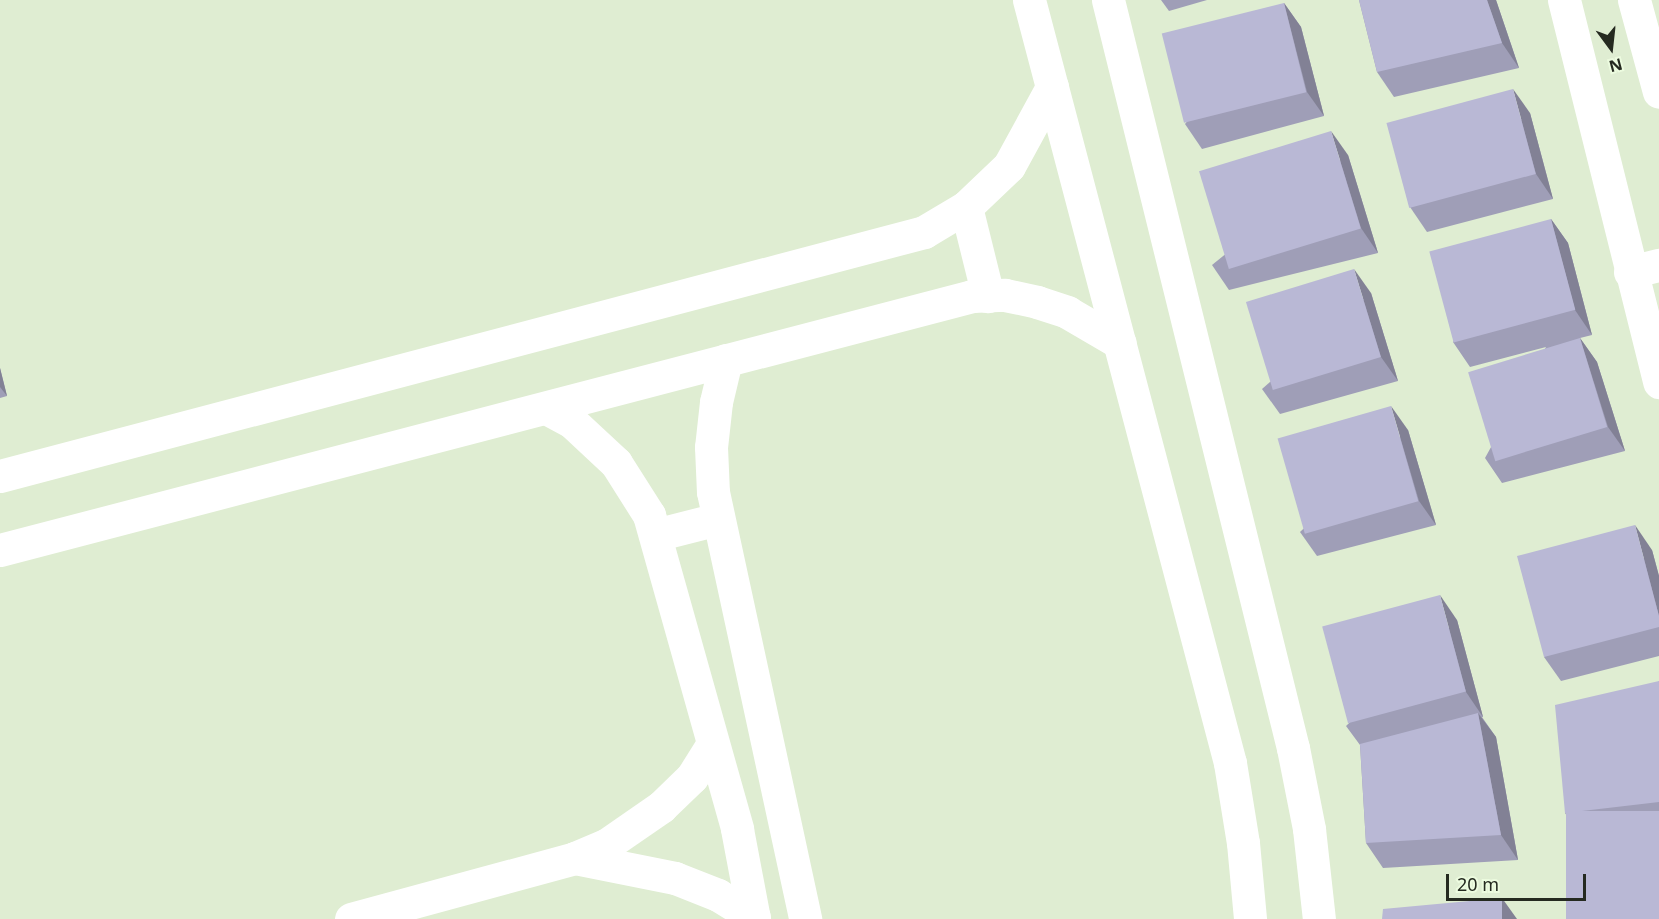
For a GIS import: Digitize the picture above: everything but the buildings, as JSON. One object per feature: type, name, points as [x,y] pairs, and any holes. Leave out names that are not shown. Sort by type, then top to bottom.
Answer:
[{"type":"street","points":[[1029,0],[1230,763],[1243,843],[1250,919]]},
{"type":"street","points":[[1108,0],[1293,748],[1309,829],[1318,919]]},
{"type":"street","points":[[1564,0],[1645,268],[1659,382]]},
{"type":"street","points":[[1634,0],[1659,92]]},
{"type":"street","points":[[0,476],[924,232],[966,207],[1009,166],[1052,87]]},
{"type":"street","points":[[966,207],[988,296]]},
{"type":"street","points":[[0,550],[546,408],[940,302],[1005,295],[1067,312],[1120,343]]},
{"type":"street","points":[[726,360],[716,402],[711,447],[718,519],[805,919]]},
{"type":"street","points":[[546,408],[572,422],[616,463],[634,488],[655,534],[737,828],[754,918]]},
{"type":"street","points":[[655,534],[718,519]]},
{"type":"street","points":[[351,919],[575,858],[606,844],[661,807],[692,777],[713,744]]},
{"type":"street","points":[[575,858],[675,878],[718,895],[754,918]]}]
